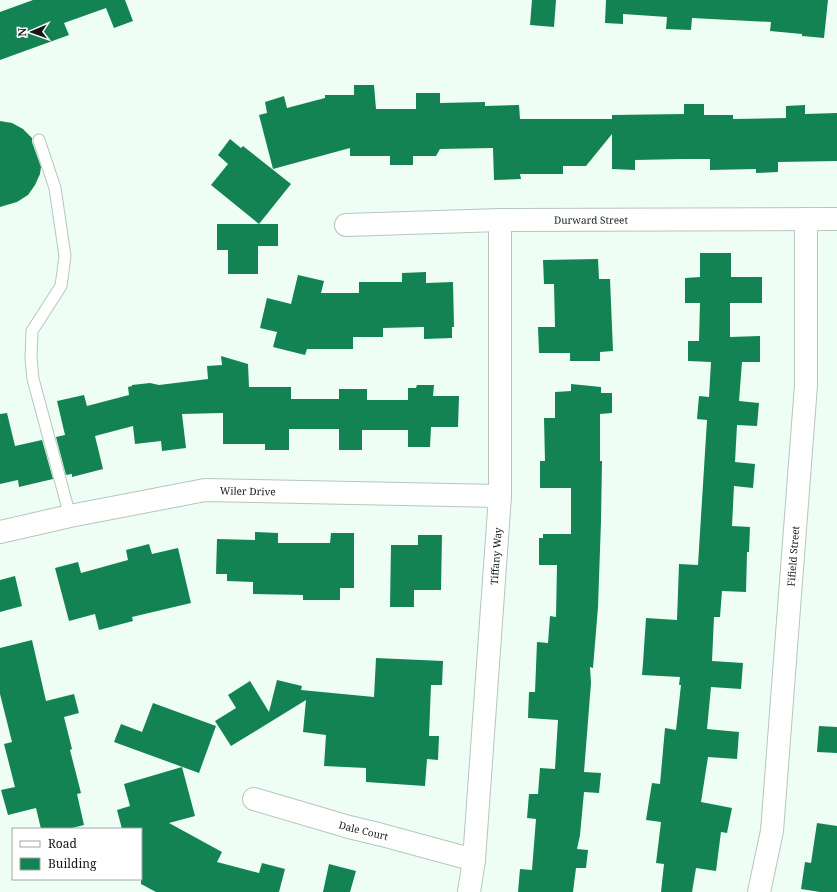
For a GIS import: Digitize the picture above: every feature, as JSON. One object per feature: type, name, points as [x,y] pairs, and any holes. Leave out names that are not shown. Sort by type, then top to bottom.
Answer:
[{"type":"street","name":"Durward Street","points":[[346,225],[500,220],[837,219]]},
{"type":"street","name":"Tiffany Way","points":[[468,892],[474,860],[500,496],[500,220]]},
{"type":"street","name":"Fifield Street","points":[[760,892],[772,831],[805,392],[806,220]]},
{"type":"street","name":"Wiler Drive","points":[[0,532],[70,516],[205,490],[500,496]]},
{"type":"street","name":"Dale Court","points":[[254,799],[348,827],[474,860]]},
{"type":"lane","points":[[39,140],[55,188],[65,256],[61,286],[32,331],[31,358],[33,379],[70,516]]},
{"type":"building","points":[[33,0],[125,0],[133,21],[114,28],[106,8],[64,23],[69,35],[0,60],[0,12]]},
{"type":"building","points":[[532,0],[556,0],[554,27],[530,25]]},
{"type":"building","points":[[606,0],[828,0],[824,38],[770,31],[771,22],[692,18],[691,30],[666,29],[667,17],[623,14],[623,24],[605,23]]},
{"type":"building","points":[[354,85],[374,85],[376,109],[416,109],[416,93],[440,93],[440,103],[485,102],[485,106],[519,105],[520,119],[612,119],[612,115],[684,114],[684,104],[704,104],[704,115],[733,115],[733,119],[786,118],[786,106],[805,105],[805,114],[837,113],[837,161],[778,162],[778,172],[756,173],[756,169],[710,170],[710,159],[635,160],[635,170],[612,169],[612,134],[586,166],[563,166],[563,174],[520,174],[521,179],[494,180],[493,148],[440,149],[436,156],[413,156],[413,165],[390,165],[390,156],[350,156],[350,148],[273,169],[259,115],[267,113],[265,102],[284,96],[287,108],[325,98],[325,95],[354,95]]},
{"type":"building","points":[[0,121],[12,123],[23,129],[32,138],[41,167],[40,174],[35,185],[28,195],[17,202],[0,207]]},
{"type":"building","points":[[230,139],[241,148],[243,146],[291,184],[259,224],[211,185],[228,164],[218,155]]},
{"type":"building","points":[[217,224],[278,224],[278,246],[258,246],[258,274],[228,274],[228,250],[217,250]]},
{"type":"building","points":[[700,253],[731,253],[731,277],[762,277],[762,303],[730,303],[730,337],[760,336],[760,362],[742,362],[739,401],[759,403],[757,426],[737,425],[735,462],[755,464],[753,488],[734,486],[732,526],[750,527],[749,552],[747,552],[746,592],[722,591],[720,617],[714,617],[712,661],[743,663],[741,689],[711,687],[707,729],[739,732],[737,759],[708,757],[701,802],[732,808],[727,833],[721,832],[716,871],[696,868],[692,892],[661,892],[664,864],[656,863],[661,822],[646,820],[652,783],[660,784],[665,728],[676,730],[681,685],[679,685],[680,677],[642,675],[646,618],[677,620],[679,564],[698,565],[707,420],[697,419],[699,396],[709,397],[711,362],[688,361],[688,341],[699,341],[700,303],[685,303],[685,278],[700,277]]},
{"type":"building","points":[[598,259],[599,279],[610,279],[613,351],[600,352],[600,361],[570,361],[570,353],[539,353],[538,327],[555,327],[554,284],[544,284],[543,260]]},
{"type":"building","points":[[426,272],[426,283],[453,282],[454,327],[452,327],[452,338],[424,339],[424,327],[383,328],[383,337],[353,337],[353,349],[307,349],[305,355],[273,347],[277,332],[260,328],[267,298],[291,304],[298,275],[324,281],[321,293],[359,293],[359,282],[402,282],[402,273]]},
{"type":"building","points":[[221,356],[248,364],[249,387],[291,387],[291,399],[339,399],[339,389],[367,389],[367,400],[408,400],[408,388],[416,388],[417,385],[434,385],[433,396],[459,396],[458,427],[431,427],[430,447],[408,447],[408,430],[362,430],[362,450],[339,450],[339,429],[289,429],[289,450],[265,450],[265,444],[223,444],[223,413],[182,414],[186,448],[162,451],[161,441],[135,444],[133,426],[95,436],[103,469],[72,477],[72,474],[66,475],[56,437],[65,435],[57,401],[84,395],[87,406],[129,395],[128,387],[132,385],[150,383],[159,385],[208,379],[207,366],[222,365]]},
{"type":"building","points":[[571,384],[601,387],[601,393],[612,393],[612,413],[600,414],[600,461],[602,461],[598,607],[593,668],[590,667],[591,683],[584,772],[601,773],[599,793],[584,792],[580,835],[577,849],[588,850],[586,868],[576,868],[573,892],[518,892],[520,869],[532,870],[536,819],[527,818],[529,794],[538,794],[540,768],[555,769],[558,720],[528,718],[529,692],[535,692],[537,642],[548,643],[550,616],[556,617],[557,565],[539,565],[539,538],[543,538],[543,534],[571,534],[571,488],[540,488],[540,461],[545,461],[544,418],[555,418],[555,392],[571,391]]},
{"type":"building","points":[[7,413],[15,446],[42,440],[53,479],[19,487],[18,480],[0,484],[0,414]]},
{"type":"building","points":[[255,532],[278,533],[278,543],[330,543],[331,533],[354,533],[354,588],[340,588],[340,600],[303,600],[303,595],[253,594],[253,582],[227,581],[227,574],[216,574],[217,539],[255,540]]},
{"type":"building","points":[[418,535],[442,535],[441,590],[414,590],[414,607],[390,607],[391,545],[418,545]]},
{"type":"building","points":[[149,544],[152,554],[178,548],[191,603],[132,617],[133,621],[99,630],[95,614],[69,621],[55,568],[78,562],[81,573],[128,560],[126,550]]},
{"type":"building","points":[[15,576],[22,606],[0,612],[0,580]]},
{"type":"building","points":[[32,640],[46,701],[74,694],[79,713],[64,717],[72,749],[70,750],[81,793],[77,794],[84,825],[72,828],[41,828],[36,808],[8,815],[1,790],[15,787],[4,744],[12,742],[0,694],[0,648]]},
{"type":"building","points":[[376,658],[443,661],[442,685],[431,685],[429,736],[439,736],[438,760],[427,759],[425,786],[366,782],[366,768],[324,766],[326,735],[303,732],[306,700],[231,746],[215,721],[236,708],[228,695],[250,681],[269,712],[277,680],[302,686],[301,690],[374,697]]},
{"type":"building","points":[[153,703],[216,726],[199,773],[114,742],[121,724],[142,732]]},
{"type":"building","points":[[819,726],[837,727],[837,753],[817,752]]},
{"type":"building","points":[[182,767],[195,816],[169,823],[222,852],[217,862],[259,873],[262,863],[285,869],[279,892],[156,892],[141,884],[142,828],[122,828],[117,810],[130,806],[124,784]]},
{"type":"building","points":[[817,823],[837,826],[837,892],[820,892],[801,889],[805,862],[811,863]]},
{"type":"building","points":[[329,864],[356,871],[350,892],[323,892]]}]
